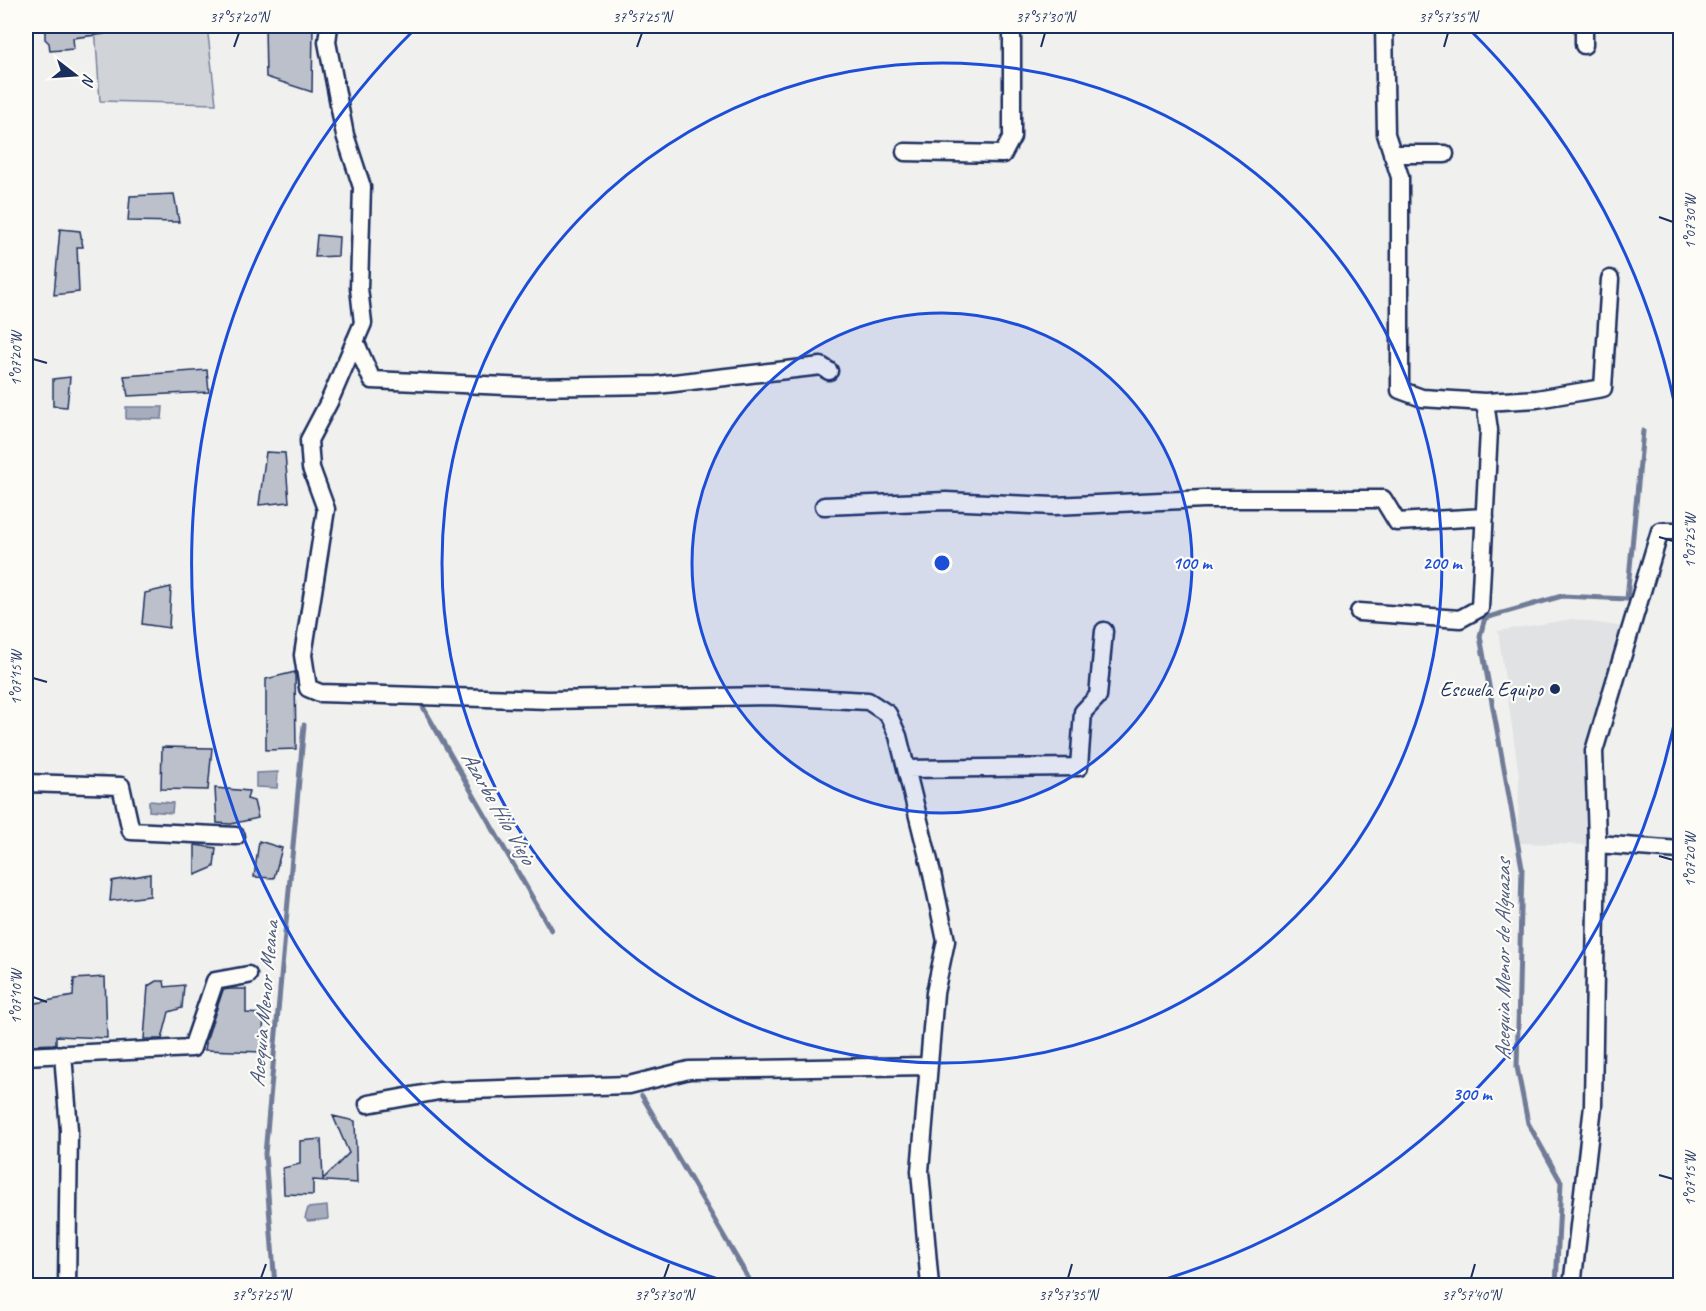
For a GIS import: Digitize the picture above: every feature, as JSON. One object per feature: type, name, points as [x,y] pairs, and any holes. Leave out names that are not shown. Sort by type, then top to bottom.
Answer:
[{"type":"street","points":[[329,26],[327,42],[345,135],[362,187],[359,288],[363,323],[329,402],[309,440],[311,468],[326,509],[303,655],[308,688],[320,693],[549,700],[770,696],[868,701],[888,714],[898,736],[931,869],[946,941],[935,993],[920,1171],[930,1286]]},
{"type":"street","points":[[905,153],[1003,154],[1012,137],[1012,26]]},
{"type":"street","points":[[1384,26],[1386,134],[1400,177],[1400,390],[1422,398],[1485,402],[1537,399],[1602,388],[1610,279]]},
{"type":"street","points":[[1584,26],[1584,45]]},
{"type":"street","points":[[1392,154],[1445,154]]},
{"type":"street","points":[[355,341],[372,380],[541,387],[657,385],[821,366],[830,371]]},
{"type":"street","points":[[1359,612],[1460,619],[1480,608],[1490,430],[1485,402]]},
{"type":"street","points":[[824,506],[946,501],[1054,506],[1204,500],[1383,499],[1397,522],[1485,517]]},
{"type":"street","points":[[1572,1286],[1593,1106],[1597,844],[1594,751],[1660,531],[1680,531]]},
{"type":"street","points":[[906,769],[1079,767],[1083,712],[1098,696],[1104,631]]},
{"type":"street","points":[[26,783],[121,786],[131,831],[236,836]]},
{"type":"street","points":[[1597,844],[1680,850]]},
{"type":"street","points":[[26,1056],[192,1048],[215,981],[248,975]]},
{"type":"street","points":[[63,1054],[69,1130],[67,1286]]},
{"type":"street","points":[[368,1104],[439,1091],[629,1085],[688,1071],[928,1066]]},
{"type":"shaded area","points":[[95,26],[207,26],[216,104],[100,101]]},
{"type":"shaded area","name":"Escuela Equipo","points":[[1572,619],[1623,627],[1587,748],[1589,845],[1518,843],[1519,775],[1498,631]]},
{"type":"water","points":[[126,407],[163,407],[162,419],[126,419]]},
{"type":"water","points":[[278,772],[277,788],[256,787],[256,773]]},
{"type":"water","points":[[149,801],[173,803],[172,813],[149,811]]},
{"type":"water","points":[[327,1206],[328,1219],[308,1221],[305,1218],[308,1208]]},
{"type":"building","points":[[45,26],[104,26],[104,34],[73,38],[74,49],[50,51],[49,43],[45,39]]},
{"type":"building","points":[[265,26],[313,26],[312,92],[266,77]]},
{"type":"building","points":[[174,194],[179,222],[128,221],[130,196]]},
{"type":"building","points":[[60,229],[80,231],[83,247],[77,247],[79,292],[54,295]]},
{"type":"building","points":[[317,235],[339,237],[338,256],[315,257]]},
{"type":"building","points":[[207,370],[209,392],[128,396],[124,376]]},
{"type":"building","points":[[70,377],[67,407],[53,406],[53,379]]},
{"type":"building","points":[[266,452],[285,453],[289,502],[259,505]]},
{"type":"building","points":[[171,587],[169,628],[142,624],[145,593]]},
{"type":"building","points":[[295,672],[296,749],[266,750],[266,679]]},
{"type":"building","points":[[162,747],[212,748],[208,790],[161,789]]},
{"type":"building","points":[[215,788],[249,791],[247,799],[254,801],[258,818],[231,824],[217,823]]},
{"type":"building","points":[[259,841],[282,848],[274,878],[254,877]]},
{"type":"building","points":[[195,845],[216,848],[214,867],[195,875]]},
{"type":"building","points":[[150,874],[150,896],[110,901],[112,881]]},
{"type":"building","points":[[105,977],[107,1038],[56,1036],[56,1044],[30,1045],[30,1004],[73,996],[74,979]]},
{"type":"building","points":[[156,981],[164,981],[165,987],[184,985],[182,1008],[169,1012],[162,1039],[144,1039],[148,986]]},
{"type":"building","points":[[246,989],[246,1013],[264,1014],[262,1052],[205,1050],[223,990]]},
{"type":"building","points":[[333,1116],[355,1121],[357,1183],[313,1180],[313,1195],[284,1194],[283,1168],[300,1164],[300,1141],[321,1139],[323,1179],[349,1153]]},
{"type":"waterway","name":"Acequia Menor de Alguazas","points":[[1556,1286],[1561,1182],[1528,1123],[1517,1067],[1522,868],[1480,636],[1485,618],[1562,596],[1627,599],[1643,431]]},
{"type":"waterway","name":"Azarbe Hilo Viejo","points":[[423,699],[423,707],[551,930]]},
{"type":"waterway","name":"Acequia Menor Meana","points":[[275,1286],[265,1154],[304,725]]},
{"type":"waterway","name":"Azarbe Hilo Viejo","points":[[642,1096],[753,1286]]},
{"type":"place","name":"Escuela Equipo","points":[[1555,689]]}]
